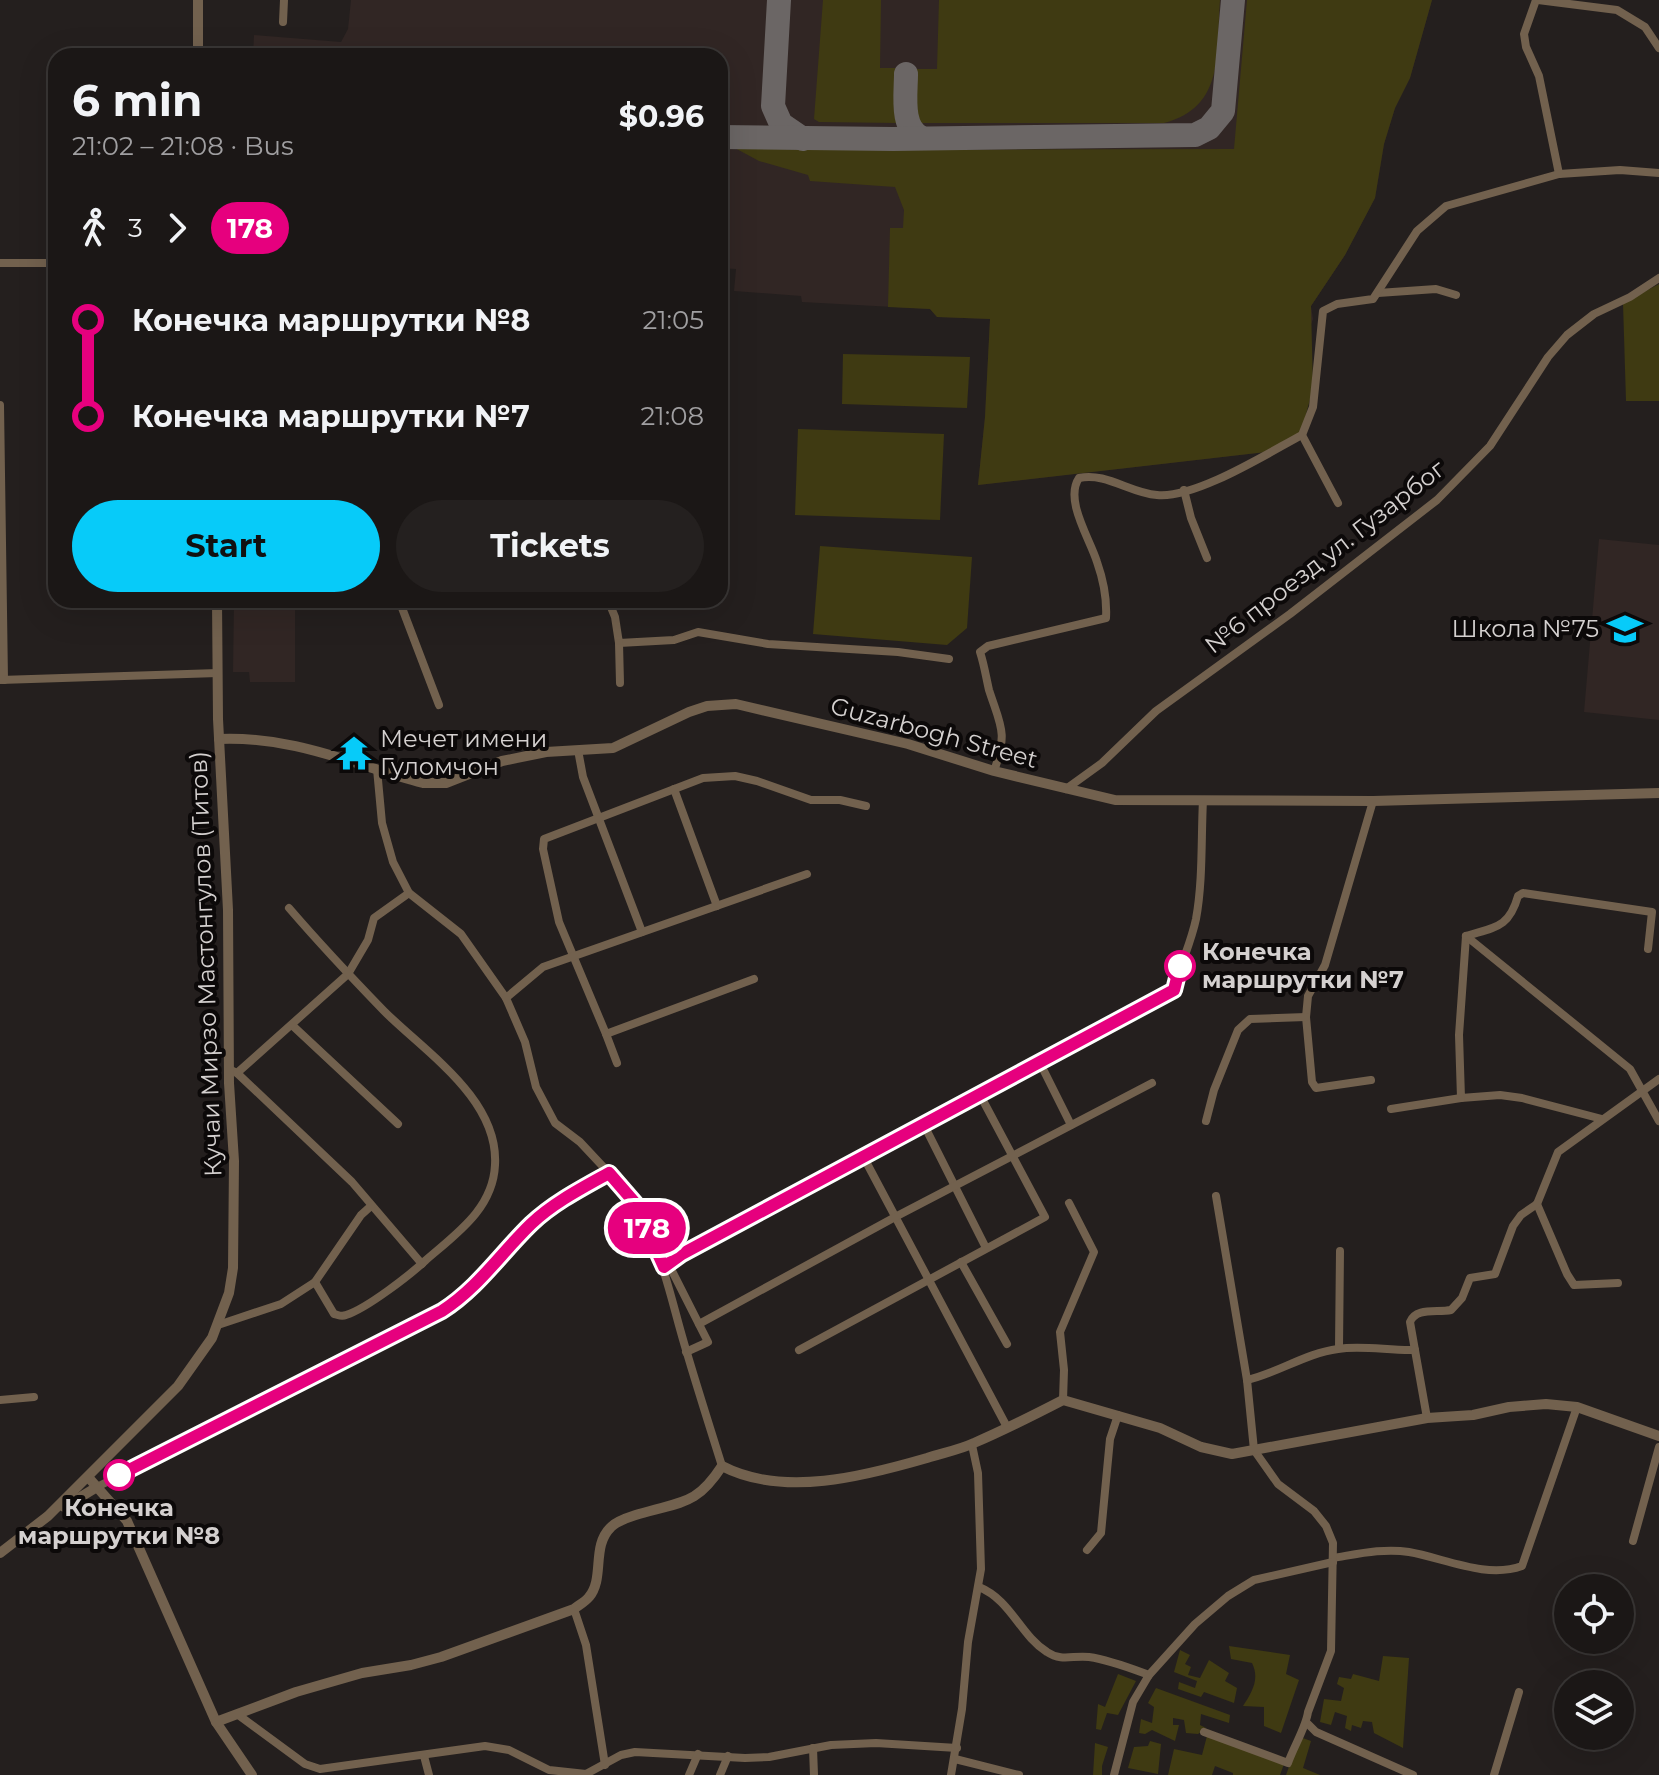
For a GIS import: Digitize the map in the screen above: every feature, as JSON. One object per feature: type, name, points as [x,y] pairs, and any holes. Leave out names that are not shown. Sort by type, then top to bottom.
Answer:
[{"type":"street","points":[[198,0],[198,48]]},
{"type":"street","points":[[283,22],[284,0]]},
{"type":"street","points":[[1559,174],[1539,76],[1526,47],[1524,34],[1537,0],[1617,10],[1645,27],[1659,48]]},
{"type":"street","points":[[994,771],[1003,739],[1002,723],[980,652],[988,646],[1106,618],[1097,562],[1075,502],[1075,482],[1079,478],[1093,476],[1155,495],[1184,490],[1202,486],[1302,435],[1313,407],[1323,311],[1337,304],[1373,299],[1417,231],[1438,211],[1559,174],[1620,170],[1659,173]]},
{"type":"street","points":[[0,263],[48,263]]},
{"type":"street","name":"№6 проезд ул. Гузарбог","points":[[1066,789],[1102,763],[1156,711],[1290,614],[1437,500],[1490,446],[1548,357],[1567,335],[1594,314],[1630,297],[1659,278]]},
{"type":"street","points":[[1378,293],[1436,289],[1456,295]]},
{"type":"street","points":[[0,405],[2,680],[218,673]]},
{"type":"street","points":[[1302,435],[1338,503]]},
{"type":"street","points":[[1184,490],[1207,558]]},
{"type":"street","name":"Кучаи Мирзо Мастонгулов (Титов)","points":[[48,1516],[178,1386],[212,1338],[229,1293],[233,1268],[233,1071],[219,739],[217,608]]},
{"type":"street","points":[[402,608],[439,705]]},
{"type":"street","points":[[611,608],[619,643],[620,683]]},
{"type":"street","points":[[619,643],[674,640],[698,632],[768,644],[898,652],[949,659]]},
{"type":"street","name":"Guzarbogh Street","points":[[219,739],[249,737],[280,741],[423,783],[446,783],[502,761],[546,752],[613,748],[689,712],[707,706],[736,704],[908,744],[994,771],[1115,800],[1373,801],[1659,793]]},
{"type":"street","points":[[578,750],[583,777],[642,932]]},
{"type":"street","points":[[377,769],[382,823],[393,862],[409,893],[461,934],[506,998],[525,1042],[536,1087],[555,1123],[580,1142],[635,1203],[708,1342],[686,1352]]},
{"type":"street","points":[[617,1063],[559,922],[543,843],[548,835],[703,778],[735,776],[811,800],[840,800],[866,806]]},
{"type":"street","points":[[674,789],[717,906]]},
{"type":"street","points":[[666,1265],[923,1123],[1174,990],[1197,914],[1203,800]]},
{"type":"street","points":[[1371,1080],[1316,1088],[1312,1082],[1306,1017],[1308,996],[1325,965],[1373,801]]},
{"type":"street","points":[[506,998],[543,967],[807,874]]},
{"type":"street","points":[[409,893],[374,918],[368,940],[348,974],[293,1026],[233,1071],[352,1182],[422,1264]]},
{"type":"street","points":[[1466,936],[1507,921],[1518,896],[1523,893],[1652,912],[1648,949]]},
{"type":"street","points":[[289,908],[395,1022],[450,1072],[484,1118],[493,1141],[495,1165],[480,1210],[459,1233],[422,1264],[370,1302],[346,1315],[334,1314],[315,1282]]},
{"type":"street","points":[[1466,936],[1630,1069],[1659,1121]]},
{"type":"street","points":[[1461,1098],[1459,1035],[1466,936]]},
{"type":"street","points":[[606,1034],[754,979]]},
{"type":"street","points":[[1206,1121],[1214,1090],[1244,1022],[1250,1019],[1306,1017]]},
{"type":"street","points":[[293,1026],[398,1124]]},
{"type":"street","points":[[1039,1061],[1071,1125]]},
{"type":"street","points":[[1427,1418],[1410,1322],[1412,1317],[1417,1313],[1451,1310],[1462,1298],[1470,1278],[1495,1274],[1513,1226],[1521,1215],[1537,1204],[1558,1152],[1659,1079]]},
{"type":"street","points":[[699,1324],[1152,1083]]},
{"type":"street","points":[[799,1350],[1045,1217],[979,1093]]},
{"type":"street","points":[[1391,1109],[1500,1095],[1602,1119]]},
{"type":"street","points":[[923,1123],[986,1248]]},
{"type":"street","points":[[863,1156],[1007,1427]]},
{"type":"street","points":[[0,1553],[48,1516],[97,1487],[442,1311],[461,1299],[533,1222],[609,1173]]},
{"type":"street","points":[[1204,1732],[1288,1763],[1298,1733],[1307,1723],[1308,1712],[1331,1651],[1333,1543],[1326,1526],[1314,1511],[1278,1484],[1254,1450],[1247,1380],[1216,1196]]},
{"type":"street","points":[[1063,1400],[1060,1332],[1094,1252],[1069,1203]]},
{"type":"street","points":[[1537,1204],[1574,1285],[1618,1283]]},
{"type":"street","points":[[218,1325],[281,1304],[315,1282],[361,1215],[371,1206]]},
{"type":"street","points":[[1339,1348],[1340,1251]]},
{"type":"street","points":[[961,1262],[1007,1344]]},
{"type":"street","points":[[666,1265],[686,1352],[722,1466],[748,1477],[770,1481],[835,1480],[886,1470],[972,1445],[1063,1400],[1160,1428],[1216,1452],[1232,1454],[1427,1418],[1546,1404],[1577,1407],[1659,1436]]},
{"type":"street","points":[[1247,1380],[1339,1348],[1415,1350]]},
{"type":"street","points":[[0,1400],[34,1397]]},
{"type":"street","points":[[1114,1775],[1133,1702],[1149,1675],[1195,1624],[1254,1580],[1274,1574],[1291,1574],[1307,1566],[1378,1550],[1407,1552],[1488,1569],[1522,1566],[1577,1407]]},
{"type":"street","points":[[1087,1550],[1101,1533],[1110,1439],[1118,1415]]},
{"type":"street","points":[[951,1775],[957,1748],[968,1642],[979,1587],[978,1473],[972,1445]]},
{"type":"street","points":[[1633,1541],[1659,1447]]},
{"type":"street","points":[[216,1722],[296,1692],[362,1673],[441,1657],[574,1609],[588,1599],[596,1585],[603,1540],[611,1527],[624,1519],[684,1503],[708,1488],[722,1466]]},
{"type":"street","points":[[88,1477],[127,1521],[216,1722],[247,1773]]},
{"type":"street","points":[[979,1587],[1013,1614],[1036,1644],[1059,1659],[1086,1657],[1149,1675]]},
{"type":"street","points":[[574,1609],[586,1645],[605,1765]]},
{"type":"street","points":[[1494,1775],[1519,1692]]},
{"type":"street","points":[[237,1714],[305,1764],[320,1769],[485,1746],[509,1750],[549,1770],[586,1774],[621,1755],[635,1752],[769,1757],[813,1748],[876,1743],[957,1748]]},
{"type":"street","points":[[1307,1723],[1316,1732],[1413,1775]]},
{"type":"street","points":[[813,1748],[814,1775]]},
{"type":"street","points":[[689,1775],[698,1754]]},
{"type":"street","points":[[424,1756],[429,1775]]},
{"type":"street","points":[[720,1775],[728,1756]]},
{"type":"street","points":[[955,1759],[1019,1775]]},
{"type":"shaded area","points":[[351,0],[1432,0],[1410,78],[1395,108],[1384,144],[1375,198],[1345,255],[1311,306],[1313,319],[1266,452],[978,485],[990,319],[937,317],[930,309],[802,302],[801,296],[734,291],[736,269],[728,268],[728,48],[253,48],[254,35],[341,42],[348,29]]},
{"type":"shaded area","points":[[823,0],[881,0],[880,68],[897,68],[898,123],[819,122],[814,119]]},
{"type":"shaded area","points":[[939,0],[1220,0],[1214,75],[1198,104],[1184,115],[1164,123],[921,123],[917,119],[915,69],[937,69]]},
{"type":"shaded area","points":[[1247,0],[1432,0],[1410,78],[1395,108],[1384,144],[1375,198],[1345,255],[1311,306],[1313,388],[1301,433],[1266,452],[978,485],[990,319],[937,317],[930,309],[888,307],[890,228],[903,228],[904,210],[895,187],[810,181],[808,175],[759,161],[733,147],[810,150],[1234,149]]},
{"type":"shaded area","points":[[1659,284],[1659,401],[1626,401],[1623,303]]},
{"type":"shaded area","points":[[843,354],[970,357],[967,408],[842,404]]},
{"type":"shaded area","points":[[798,429],[944,434],[940,520],[795,515]]},
{"type":"shaded area","name":"Школа №75","points":[[1599,539],[1659,545],[1659,720],[1584,712]]},
{"type":"shaded area","points":[[820,546],[972,557],[967,628],[947,645],[813,634]]},
{"type":"shaded area","points":[[234,608],[295,608],[295,682],[250,682],[249,672],[233,672]]},
{"type":"shaded area","points":[[1229,1646],[1290,1655],[1286,1674],[1299,1680],[1281,1733],[1264,1726],[1264,1707],[1243,1706],[1254,1685],[1254,1669],[1252,1663],[1231,1659]]},
{"type":"shaded area","points":[[1180,1650],[1190,1655],[1185,1664],[1191,1667],[1188,1675],[1200,1678],[1209,1660],[1229,1673],[1225,1681],[1237,1688],[1234,1703],[1204,1692],[1201,1697],[1178,1689],[1179,1682],[1195,1688],[1197,1681],[1174,1672]]},
{"type":"shaded area","points":[[1383,1656],[1409,1658],[1403,1748],[1374,1733],[1372,1722],[1363,1721],[1361,1728],[1352,1725],[1351,1731],[1345,1728],[1347,1716],[1335,1712],[1331,1725],[1320,1722],[1324,1699],[1341,1701],[1344,1688],[1337,1684],[1339,1677],[1351,1679],[1353,1674],[1379,1681]]},
{"type":"shaded area","points":[[1118,1674],[1136,1681],[1118,1715],[1107,1713],[1101,1730],[1096,1729],[1098,1704],[1105,1707]]},
{"type":"shaded area","points":[[1156,1688],[1230,1715],[1229,1723],[1201,1714],[1200,1725],[1206,1728],[1198,1734],[1186,1733],[1184,1720],[1173,1718],[1173,1725],[1179,1725],[1175,1741],[1152,1730],[1139,1733],[1141,1719],[1152,1723],[1154,1707],[1148,1703]]},
{"type":"shaded area","points":[[1207,1736],[1284,1764],[1280,1775],[1233,1775],[1215,1766],[1212,1775],[1168,1775],[1174,1749],[1202,1755]]},
{"type":"shaded area","points":[[1300,1737],[1311,1741],[1303,1768],[1320,1775],[1286,1775]]},
{"type":"shaded area","points":[[1150,1741],[1161,1744],[1158,1774],[1128,1768],[1134,1747],[1148,1746]]},
{"type":"shaded area","points":[[1095,1743],[1108,1747],[1102,1775],[1093,1775]]},
{"type":"taxiway","points":[[779,0],[773,106],[781,124],[803,139]]},
{"type":"taxiway","points":[[728,137],[893,139],[1195,135],[1209,128],[1223,111],[1233,0]]},
{"type":"taxiway","points":[[906,74],[907,119],[910,127],[922,138]]},
{"type":"bus line","name":"178","points":[[119,1475],[442,1311],[461,1299],[533,1222],[609,1173],[635,1203],[664,1267],[682,1254],[923,1123],[1174,990],[1180,966]]},
{"type":"place","name":"Школа №75","points":[[1625,629]]},
{"type":"place","name":"Мечет имени Гуломчон","points":[[354,753]]},
{"type":"place","name":"Конечка маршрутки №7","points":[[1180,966]]},
{"type":"place","name":"Конечка маршрутки №8","points":[[119,1475]]}]
